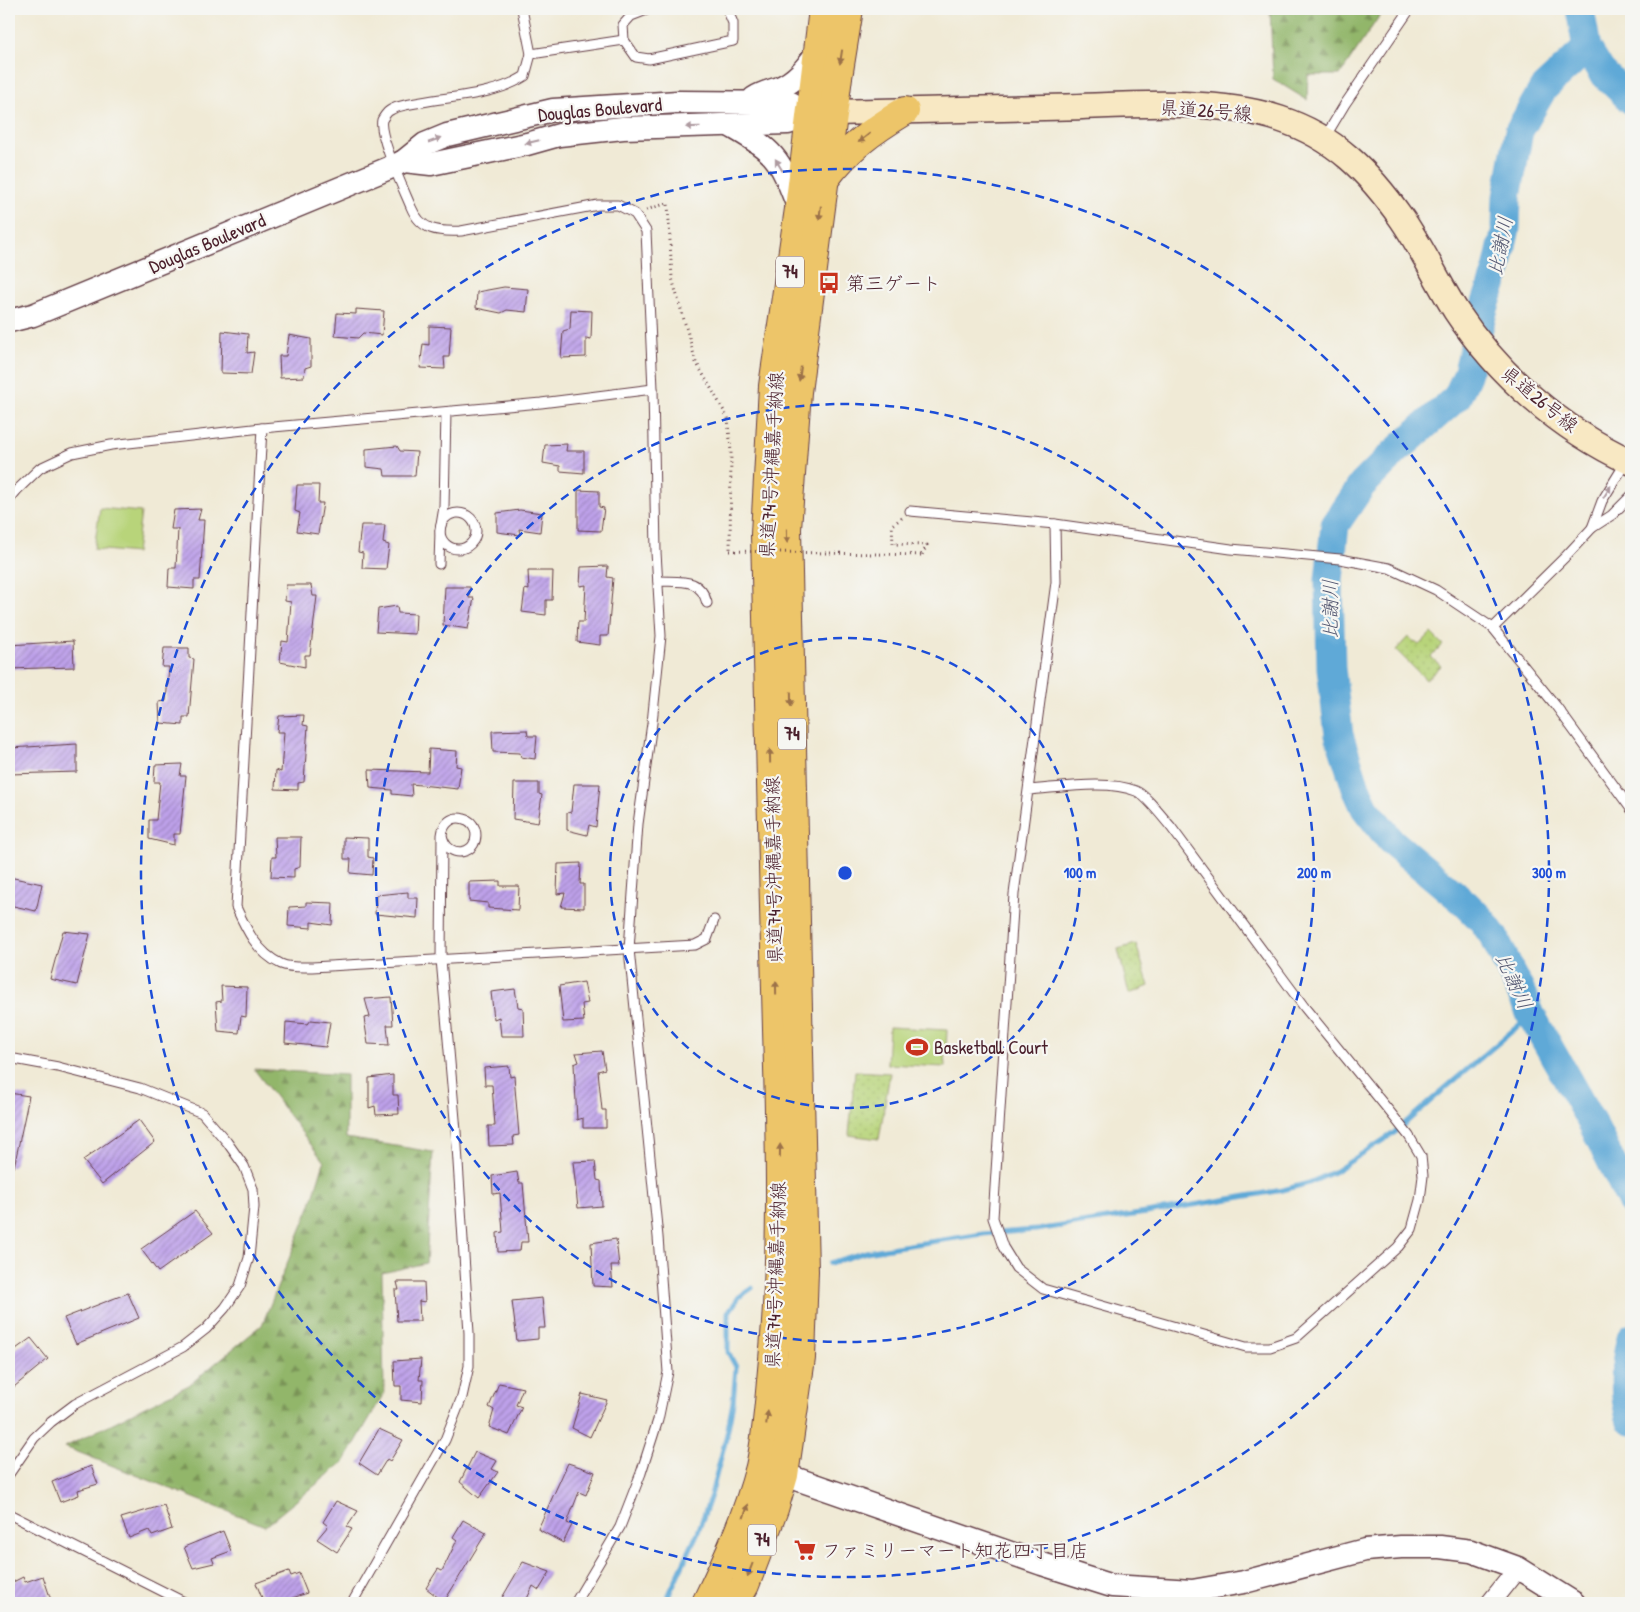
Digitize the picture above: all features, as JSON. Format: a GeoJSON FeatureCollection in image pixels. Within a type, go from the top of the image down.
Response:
{"type":"FeatureCollection","features":[{"type":"Feature","properties":{"kind":"main road","name":"県道74号沖縄嘉手納線"},"geometry":{"type":"LineString","coordinates":[[706,1603],[721,1573],[746,1513],[772,1470],[801,1358],[804,1271],[787,529],[797,392],[825,179],[822,113],[816,54],[823,9]]}},
{"type":"Feature","properties":{"kind":"main road","name":"74"},"geometry":{"type":"LineString","coordinates":[[822,113],[848,9]]}},
{"type":"Feature","properties":{"kind":"main road","name":"県道26号線"},"geometry":{"type":"LineString","coordinates":[[822,113],[1107,106],[1218,107],[1242,110],[1282,120],[1324,139],[1346,154],[1366,173],[1403,221],[1470,331],[1516,385],[1565,423],[1629,461]]}},
{"type":"Feature","properties":{"kind":"main road"},"geometry":{"type":"LineString","coordinates":[[825,179],[838,160],[854,146],[876,128],[904,111]]}},
{"type":"Feature","properties":{"kind":"main road","name":"県道74号沖縄嘉手納線"},"geometry":{"type":"LineString","coordinates":[[735,1603],[774,1508],[767,1422],[778,1298],[780,1128],[765,534],[773,386],[799,209],[822,113]]}},
{"type":"Feature","properties":{"kind":"street"},"geometry":{"type":"LineString","coordinates":[[746,103],[763,92],[779,88],[793,80],[806,69],[816,54]]}},
{"type":"Feature","properties":{"kind":"street","name":"Douglas Boulevard"},"geometry":{"type":"LineString","coordinates":[[9,321],[33,315],[399,163],[425,144],[447,135],[553,110],[678,102],[791,103],[822,113]]}},
{"type":"Feature","properties":{"kind":"street","name":"Douglas Boulevard"},"geometry":{"type":"LineString","coordinates":[[399,163],[432,164],[527,144],[559,135],[623,128],[788,123],[822,113]]}},
{"type":"Feature","properties":{"kind":"street"},"geometry":{"type":"LineString","coordinates":[[729,125],[760,145],[773,156],[785,176],[799,209]]}},
{"type":"Feature","properties":{"kind":"street"},"geometry":{"type":"LineString","coordinates":[[772,1470],[1042,1564],[1112,1586],[1192,1591],[1244,1582],[1365,1550],[1401,1547],[1440,1547],[1471,1551],[1518,1568],[1574,1603]]}},
{"type":"Feature","properties":{"kind":"street"},"geometry":{"type":"LineString","coordinates":[[1490,1603],[1518,1568]]}},
{"type":"Feature","properties":{"kind":"lane"},"geometry":{"type":"LineString","coordinates":[[522,9],[531,54],[525,76],[497,88],[406,105],[388,111],[382,119],[382,130],[399,163],[414,213],[426,227],[443,232],[461,231],[598,205],[618,205],[636,214],[646,231],[661,636],[638,824],[628,949],[658,1237],[668,1372],[655,1429],[641,1473],[620,1527],[575,1603]]}},
{"type":"Feature","properties":{"kind":"lane"},"geometry":{"type":"LineString","coordinates":[[649,9],[631,16],[623,25],[624,40],[636,57],[649,59],[733,41],[733,23],[727,9]]}},
{"type":"Feature","properties":{"kind":"lane"},"geometry":{"type":"LineString","coordinates":[[1324,139],[1345,104],[1410,9]]}},
{"type":"Feature","properties":{"kind":"lane"},"geometry":{"type":"LineString","coordinates":[[531,54],[624,40]]}},
{"type":"Feature","properties":{"kind":"lane"},"geometry":{"type":"LineString","coordinates":[[9,500],[16,490],[40,468],[72,453],[111,445],[262,428],[541,403],[653,388]]}},
{"type":"Feature","properties":{"kind":"lane"},"geometry":{"type":"LineString","coordinates":[[439,564],[440,530],[444,507],[446,412]]}},
{"type":"Feature","properties":{"kind":"lane"},"geometry":{"type":"LineString","coordinates":[[262,428],[236,907],[247,932],[265,953],[282,964],[296,967],[312,967],[695,945],[707,939],[714,920]]}},
{"type":"Feature","properties":{"kind":"lane"},"geometry":{"type":"LineString","coordinates":[[1592,528],[1602,501],[1629,461]]}},
{"type":"Feature","properties":{"kind":"lane"},"geometry":{"type":"LineString","coordinates":[[1493,628],[1592,528],[1612,515],[1631,496]]}},
{"type":"Feature","properties":{"kind":"lane"},"geometry":{"type":"LineString","coordinates":[[910,511],[1054,524],[1230,549],[1340,559],[1389,568],[1436,590],[1493,628],[1556,706],[1631,809]]}},
{"type":"Feature","properties":{"kind":"lane"},"geometry":{"type":"LineString","coordinates":[[456,513],[464,514],[472,519],[476,530],[472,542],[461,548],[451,547],[446,543],[440,530],[447,516],[456,513]]}},
{"type":"Feature","properties":{"kind":"lane"},"geometry":{"type":"LineString","coordinates":[[1028,790],[1102,784],[1137,791],[1171,827],[1305,1008],[1409,1136],[1421,1156],[1424,1176],[1412,1229],[1398,1247],[1296,1338],[1270,1347],[1246,1347],[1043,1289],[1016,1268],[1003,1247],[993,1218],[1014,894],[1028,790],[1056,582],[1054,524]]}},
{"type":"Feature","properties":{"kind":"lane"},"geometry":{"type":"LineString","coordinates":[[658,581],[684,582],[697,585],[704,593],[707,603]]}},
{"type":"Feature","properties":{"kind":"lane"},"geometry":{"type":"LineString","coordinates":[[352,1603],[445,1440],[462,1397],[469,1366],[469,1333],[456,1131],[441,959],[442,835]]}},
{"type":"Feature","properties":{"kind":"lane"},"geometry":{"type":"LineString","coordinates":[[9,1058],[58,1067],[140,1088],[202,1113],[227,1142],[244,1166],[252,1190],[254,1207],[249,1258],[240,1286],[225,1308],[206,1329],[184,1348],[75,1404],[34,1438],[9,1474]]}},
{"type":"Feature","properties":{"kind":"lane"},"geometry":{"type":"LineString","coordinates":[[9,1514],[186,1603]]}},
{"type":"Feature","properties":{"kind":"path"},"geometry":{"type":"LineString","coordinates":[[636,214],[668,203],[672,278],[696,362],[728,418],[731,452],[730,551],[922,555],[926,545],[893,544],[892,525],[910,511]]}},
{"type":"Feature","properties":{"kind":"green space"},"geometry":{"type":"Polygon","coordinates":[[[1270,9],[1384,9],[1340,75],[1308,75],[1307,100],[1273,79],[1270,9]]]}},
{"type":"Feature","properties":{"kind":"green space"},"geometry":{"type":"Polygon","coordinates":[[[100,508],[141,512],[136,553],[94,549],[100,508]]]}},
{"type":"Feature","properties":{"kind":"green space"},"geometry":{"type":"Polygon","coordinates":[[[1431,633],[1443,645],[1431,657],[1441,666],[1426,680],[1396,650],[1408,637],[1419,645],[1431,633]]]}},
{"type":"Feature","properties":{"kind":"green space"},"geometry":{"type":"Polygon","coordinates":[[[1136,944],[1149,986],[1129,994],[1118,949],[1136,944]]]}},
{"type":"Feature","properties":{"kind":"green space","name":"Basketball Court"},"geometry":{"type":"Polygon","coordinates":[[[889,1027],[947,1030],[945,1067],[887,1064],[889,1027]]]}},
{"type":"Feature","properties":{"kind":"green space"},"geometry":{"type":"Polygon","coordinates":[[[254,1069],[346,1075],[346,1138],[433,1152],[426,1263],[382,1273],[384,1393],[345,1461],[265,1526],[65,1447],[189,1385],[262,1325],[310,1207],[324,1162],[254,1069]]]}},
{"type":"Feature","properties":{"kind":"green space"},"geometry":{"type":"Polygon","coordinates":[[[855,1071],[890,1073],[879,1139],[849,1135],[855,1071]]]}},
{"type":"Feature","properties":{"kind":"building"},"geometry":{"type":"Polygon","coordinates":[[[504,287],[528,289],[526,312],[507,310],[501,313],[476,308],[477,292],[504,287]]]}},
{"type":"Feature","properties":{"kind":"building"},"geometry":{"type":"Polygon","coordinates":[[[356,309],[384,311],[382,335],[363,333],[358,338],[335,336],[337,313],[356,314],[356,309]]]}},
{"type":"Feature","properties":{"kind":"building"},"geometry":{"type":"Polygon","coordinates":[[[571,310],[592,311],[591,339],[586,338],[586,357],[561,358],[563,331],[570,329],[571,310]]]}},
{"type":"Feature","properties":{"kind":"building"},"geometry":{"type":"Polygon","coordinates":[[[429,326],[451,327],[449,357],[444,357],[445,369],[420,368],[423,344],[429,345],[429,326]]]}},
{"type":"Feature","properties":{"kind":"building"},"geometry":{"type":"Polygon","coordinates":[[[222,331],[248,334],[247,353],[254,352],[251,374],[221,373],[222,331]]]}},
{"type":"Feature","properties":{"kind":"building"},"geometry":{"type":"Polygon","coordinates":[[[289,335],[311,339],[311,366],[305,368],[304,377],[280,378],[279,356],[286,356],[289,335]]]}},
{"type":"Feature","properties":{"kind":"building"},"geometry":{"type":"Polygon","coordinates":[[[567,444],[566,451],[584,451],[584,473],[560,471],[560,466],[543,463],[545,445],[567,444]]]}},
{"type":"Feature","properties":{"kind":"building"},"geometry":{"type":"Polygon","coordinates":[[[397,446],[400,451],[417,452],[415,476],[385,476],[384,469],[366,467],[366,449],[397,446]]]}},
{"type":"Feature","properties":{"kind":"building"},"geometry":{"type":"Polygon","coordinates":[[[297,485],[319,485],[318,503],[323,503],[318,534],[297,531],[300,513],[295,511],[297,485]]]}},
{"type":"Feature","properties":{"kind":"building"},"geometry":{"type":"Polygon","coordinates":[[[578,490],[599,491],[599,507],[604,508],[601,531],[578,530],[578,490]]]}},
{"type":"Feature","properties":{"kind":"building"},"geometry":{"type":"Polygon","coordinates":[[[201,509],[198,520],[204,520],[200,580],[194,580],[194,589],[168,587],[169,568],[176,568],[178,529],[171,529],[174,510],[201,509]]]}},
{"type":"Feature","properties":{"kind":"building"},"geometry":{"type":"Polygon","coordinates":[[[520,510],[542,513],[540,532],[519,529],[520,535],[497,532],[497,513],[520,510]]]}},
{"type":"Feature","properties":{"kind":"building"},"geometry":{"type":"Polygon","coordinates":[[[361,525],[385,525],[383,543],[389,545],[386,569],[362,568],[363,553],[358,552],[361,525]]]}},
{"type":"Feature","properties":{"kind":"building"},"geometry":{"type":"Polygon","coordinates":[[[608,566],[607,577],[613,578],[608,636],[600,636],[600,645],[577,642],[578,622],[584,622],[586,585],[580,586],[581,567],[608,566]]]}},
{"type":"Feature","properties":{"kind":"building"},"geometry":{"type":"Polygon","coordinates":[[[528,571],[553,571],[552,600],[546,600],[546,615],[522,612],[525,589],[529,590],[528,571]]]}},
{"type":"Feature","properties":{"kind":"building"},"geometry":{"type":"Polygon","coordinates":[[[286,585],[311,585],[313,596],[317,596],[310,655],[305,655],[305,667],[280,662],[282,641],[288,642],[291,602],[285,601],[286,585]]]}},
{"type":"Feature","properties":{"kind":"building"},"geometry":{"type":"Polygon","coordinates":[[[445,587],[470,587],[469,598],[474,598],[468,629],[443,625],[445,587]]]}},
{"type":"Feature","properties":{"kind":"building"},"geometry":{"type":"Polygon","coordinates":[[[397,606],[398,613],[416,614],[415,634],[376,632],[378,609],[397,606]]]}},
{"type":"Feature","properties":{"kind":"building"},"geometry":{"type":"Polygon","coordinates":[[[73,641],[74,667],[9,669],[9,645],[73,641]]]}},
{"type":"Feature","properties":{"kind":"building"},"geometry":{"type":"Polygon","coordinates":[[[164,648],[189,648],[189,658],[194,659],[189,717],[183,717],[183,725],[160,723],[159,702],[166,701],[169,667],[162,667],[164,648]]]}},
{"type":"Feature","properties":{"kind":"building"},"geometry":{"type":"Polygon","coordinates":[[[304,715],[303,725],[308,726],[304,782],[298,783],[298,790],[275,789],[276,770],[281,772],[284,732],[277,732],[279,716],[304,715]]]}},
{"type":"Feature","properties":{"kind":"building"},"geometry":{"type":"Polygon","coordinates":[[[527,730],[528,736],[537,736],[535,759],[521,757],[520,753],[493,752],[492,731],[527,730]]]}},
{"type":"Feature","properties":{"kind":"building"},"geometry":{"type":"Polygon","coordinates":[[[77,744],[77,772],[9,774],[10,748],[77,744]]]}},
{"type":"Feature","properties":{"kind":"building"},"geometry":{"type":"Polygon","coordinates":[[[429,749],[457,751],[456,766],[461,767],[458,789],[411,784],[412,796],[392,794],[392,790],[370,788],[369,770],[428,772],[429,749]]]}},
{"type":"Feature","properties":{"kind":"building"},"geometry":{"type":"Polygon","coordinates":[[[182,764],[180,776],[186,776],[180,834],[174,834],[174,845],[149,839],[149,820],[156,820],[160,782],[154,782],[155,765],[182,764]]]}},
{"type":"Feature","properties":{"kind":"building"},"geometry":{"type":"Polygon","coordinates":[[[514,783],[539,783],[539,794],[542,795],[538,823],[513,819],[514,783]]]}},
{"type":"Feature","properties":{"kind":"building"},"geometry":{"type":"Polygon","coordinates":[[[574,784],[600,784],[596,827],[589,825],[587,835],[567,830],[567,813],[571,812],[574,784]]]}},
{"type":"Feature","properties":{"kind":"building"},"geometry":{"type":"Polygon","coordinates":[[[275,837],[301,837],[300,867],[294,869],[294,878],[271,877],[272,857],[276,857],[275,837]]]}},
{"type":"Feature","properties":{"kind":"building"},"geometry":{"type":"Polygon","coordinates":[[[344,837],[368,838],[368,857],[373,858],[372,875],[350,873],[351,859],[344,859],[344,837]]]}},
{"type":"Feature","properties":{"kind":"building"},"geometry":{"type":"Polygon","coordinates":[[[581,863],[580,884],[584,884],[584,908],[561,907],[565,893],[557,894],[558,864],[581,863]]]}},
{"type":"Feature","properties":{"kind":"building"},"geometry":{"type":"Polygon","coordinates":[[[9,877],[42,884],[36,911],[9,905],[9,877]]]}},
{"type":"Feature","properties":{"kind":"building"},"geometry":{"type":"Polygon","coordinates":[[[500,881],[500,886],[519,886],[518,910],[488,908],[488,903],[469,901],[469,882],[500,881]]]}},
{"type":"Feature","properties":{"kind":"building"},"geometry":{"type":"Polygon","coordinates":[[[408,892],[408,898],[418,898],[417,918],[375,914],[376,895],[408,892]]]}},
{"type":"Feature","properties":{"kind":"building"},"geometry":{"type":"Polygon","coordinates":[[[306,902],[333,903],[332,925],[311,922],[311,928],[288,926],[289,907],[306,906],[306,902]]]}},
{"type":"Feature","properties":{"kind":"building"},"geometry":{"type":"Polygon","coordinates":[[[63,931],[90,934],[77,985],[50,979],[63,931]]]}},
{"type":"Feature","properties":{"kind":"building"},"geometry":{"type":"Polygon","coordinates":[[[584,982],[588,1003],[582,1004],[584,1021],[563,1022],[559,986],[584,982]]]}},
{"type":"Feature","properties":{"kind":"building"},"geometry":{"type":"Polygon","coordinates":[[[221,986],[247,987],[246,1017],[241,1016],[239,1033],[218,1031],[216,1002],[222,1001],[221,986]]]}},
{"type":"Feature","properties":{"kind":"building"},"geometry":{"type":"Polygon","coordinates":[[[515,989],[518,1007],[523,1008],[524,1036],[501,1036],[499,1017],[494,1019],[491,992],[515,989]]]}},
{"type":"Feature","properties":{"kind":"building"},"geometry":{"type":"Polygon","coordinates":[[[391,997],[393,1025],[387,1025],[389,1045],[368,1044],[364,1018],[370,1017],[365,999],[391,997]]]}},
{"type":"Feature","properties":{"kind":"building"},"geometry":{"type":"Polygon","coordinates":[[[311,1020],[330,1022],[326,1047],[285,1043],[286,1022],[308,1024],[311,1020]]]}},
{"type":"Feature","properties":{"kind":"building"},"geometry":{"type":"Polygon","coordinates":[[[602,1051],[605,1069],[598,1071],[602,1110],[606,1110],[606,1128],[583,1128],[583,1118],[577,1120],[574,1064],[579,1062],[576,1053],[602,1051]]]}},
{"type":"Feature","properties":{"kind":"building"},"geometry":{"type":"Polygon","coordinates":[[[509,1066],[510,1077],[514,1076],[519,1135],[513,1136],[514,1145],[489,1146],[488,1126],[495,1126],[492,1085],[485,1085],[484,1068],[509,1066]]]}},
{"type":"Feature","properties":{"kind":"building"},"geometry":{"type":"Polygon","coordinates":[[[393,1075],[393,1095],[398,1095],[399,1114],[376,1115],[375,1106],[369,1108],[369,1078],[393,1075]]]}},
{"type":"Feature","properties":{"kind":"building"},"geometry":{"type":"Polygon","coordinates":[[[9,1093],[29,1096],[14,1167],[9,1167],[9,1093]]]}},
{"type":"Feature","properties":{"kind":"building"},"geometry":{"type":"Polygon","coordinates":[[[139,1120],[155,1142],[102,1184],[83,1160],[139,1120]]]}},
{"type":"Feature","properties":{"kind":"building"},"geometry":{"type":"Polygon","coordinates":[[[595,1161],[597,1180],[601,1181],[602,1206],[578,1208],[573,1162],[595,1161]]]}},
{"type":"Feature","properties":{"kind":"building"},"geometry":{"type":"Polygon","coordinates":[[[517,1172],[519,1183],[523,1183],[528,1242],[521,1242],[520,1251],[498,1252],[497,1233],[503,1232],[500,1193],[493,1194],[492,1176],[517,1172]]]}},
{"type":"Feature","properties":{"kind":"building"},"geometry":{"type":"Polygon","coordinates":[[[195,1211],[213,1233],[158,1272],[141,1249],[195,1211]]]}},
{"type":"Feature","properties":{"kind":"building"},"geometry":{"type":"Polygon","coordinates":[[[616,1239],[619,1266],[611,1266],[613,1287],[593,1286],[591,1243],[616,1239]]]}},
{"type":"Feature","properties":{"kind":"building"},"geometry":{"type":"Polygon","coordinates":[[[397,1282],[424,1282],[425,1302],[419,1301],[420,1321],[397,1321],[395,1290],[399,1290],[397,1282]]]}},
{"type":"Feature","properties":{"kind":"building"},"geometry":{"type":"Polygon","coordinates":[[[128,1293],[139,1318],[76,1344],[64,1318],[128,1293]]]}},
{"type":"Feature","properties":{"kind":"building"},"geometry":{"type":"Polygon","coordinates":[[[542,1298],[545,1328],[538,1328],[538,1339],[517,1341],[512,1301],[542,1298]]]}},
{"type":"Feature","properties":{"kind":"building"},"geometry":{"type":"Polygon","coordinates":[[[31,1338],[48,1359],[9,1391],[9,1354],[31,1338]]]}},
{"type":"Feature","properties":{"kind":"building"},"geometry":{"type":"Polygon","coordinates":[[[421,1359],[419,1380],[423,1380],[422,1402],[401,1400],[401,1386],[395,1386],[394,1361],[421,1359]]]}},
{"type":"Feature","properties":{"kind":"building"},"geometry":{"type":"Polygon","coordinates":[[[499,1383],[523,1388],[516,1405],[522,1407],[509,1435],[489,1427],[494,1410],[489,1407],[499,1383]]]}},
{"type":"Feature","properties":{"kind":"building"},"geometry":{"type":"Polygon","coordinates":[[[582,1394],[607,1400],[590,1437],[572,1428],[582,1394]]]}},
{"type":"Feature","properties":{"kind":"building"},"geometry":{"type":"Polygon","coordinates":[[[379,1429],[403,1440],[390,1461],[387,1459],[377,1475],[359,1463],[379,1429]]]}},
{"type":"Feature","properties":{"kind":"building"},"geometry":{"type":"Polygon","coordinates":[[[475,1452],[497,1461],[492,1469],[498,1472],[479,1498],[460,1482],[475,1452]]]}},
{"type":"Feature","properties":{"kind":"building"},"geometry":{"type":"Polygon","coordinates":[[[568,1463],[595,1472],[586,1495],[579,1492],[567,1523],[572,1525],[563,1543],[538,1529],[568,1463]]]}},
{"type":"Feature","properties":{"kind":"building"},"geometry":{"type":"Polygon","coordinates":[[[91,1466],[98,1484],[78,1490],[79,1495],[60,1502],[52,1482],[91,1466]]]}},
{"type":"Feature","properties":{"kind":"building"},"geometry":{"type":"Polygon","coordinates":[[[336,1501],[358,1511],[347,1527],[352,1529],[337,1552],[317,1539],[328,1526],[323,1522],[336,1501]]]}},
{"type":"Feature","properties":{"kind":"building"},"geometry":{"type":"Polygon","coordinates":[[[164,1505],[172,1529],[152,1536],[149,1530],[129,1538],[121,1518],[164,1505]]]}},
{"type":"Feature","properties":{"kind":"building"},"geometry":{"type":"Polygon","coordinates":[[[463,1520],[486,1533],[444,1602],[426,1588],[438,1569],[442,1571],[457,1540],[453,1537],[463,1520]]]}},
{"type":"Feature","properties":{"kind":"building"},"geometry":{"type":"Polygon","coordinates":[[[223,1531],[231,1551],[212,1558],[214,1563],[193,1568],[184,1547],[223,1531]]]}},
{"type":"Feature","properties":{"kind":"building"},"geometry":{"type":"Polygon","coordinates":[[[523,1562],[550,1572],[539,1590],[533,1586],[525,1603],[499,1603],[523,1562]]]}},
{"type":"Feature","properties":{"kind":"building"},"geometry":{"type":"Polygon","coordinates":[[[289,1571],[291,1576],[299,1573],[307,1593],[278,1603],[264,1603],[256,1583],[289,1571]]]}},
{"type":"Feature","properties":{"kind":"building"},"geometry":{"type":"Polygon","coordinates":[[[43,1576],[52,1603],[9,1603],[9,1584],[23,1577],[25,1582],[43,1576]]]}},
{"type":"Feature","properties":{"kind":"waterway"},"geometry":{"type":"LineString","coordinates":[[1580,9],[1587,48],[1601,71],[1631,100]]}},
{"type":"Feature","properties":{"kind":"waterway","name":"比謝川"},"geometry":{"type":"LineString","coordinates":[[1587,48],[1543,89],[1519,131],[1507,197],[1506,228],[1497,270],[1483,312],[1467,375],[1457,397],[1395,452],[1362,485],[1335,525],[1329,580],[1331,668],[1339,735],[1356,788],[1365,808],[1391,841],[1465,903],[1482,920],[1494,937],[1531,1015],[1593,1125],[1631,1201]]}},
{"type":"Feature","properties":{"kind":"waterway"},"geometry":{"type":"LineString","coordinates":[[830,1263],[866,1252],[983,1234],[1036,1230],[1146,1213],[1283,1190],[1309,1183],[1334,1172],[1394,1133],[1531,1015]]}},
{"type":"Feature","properties":{"kind":"waterway"},"geometry":{"type":"LineString","coordinates":[[665,1603],[698,1532],[711,1495],[727,1434],[733,1402],[736,1367],[728,1352],[728,1313],[739,1297],[752,1288]]}},
{"type":"Feature","properties":{"kind":"waterway","name":"比謝川"},"geometry":{"type":"LineString","coordinates":[[1631,1338],[1625,1380],[1628,1411],[1631,1421]]}},
{"type":"Feature","properties":{"kind":"place","name":"第三ゲート"},"geometry":{"type":"Point","coordinates":[829,283]}},
{"type":"Feature","properties":{"kind":"place","name":"Basketball Court"},"geometry":{"type":"Point","coordinates":[917,1047]}},
{"type":"Feature","properties":{"kind":"place","name":"ファミリーマート知花四丁目店"},"geometry":{"type":"Point","coordinates":[805,1550]}}]}
